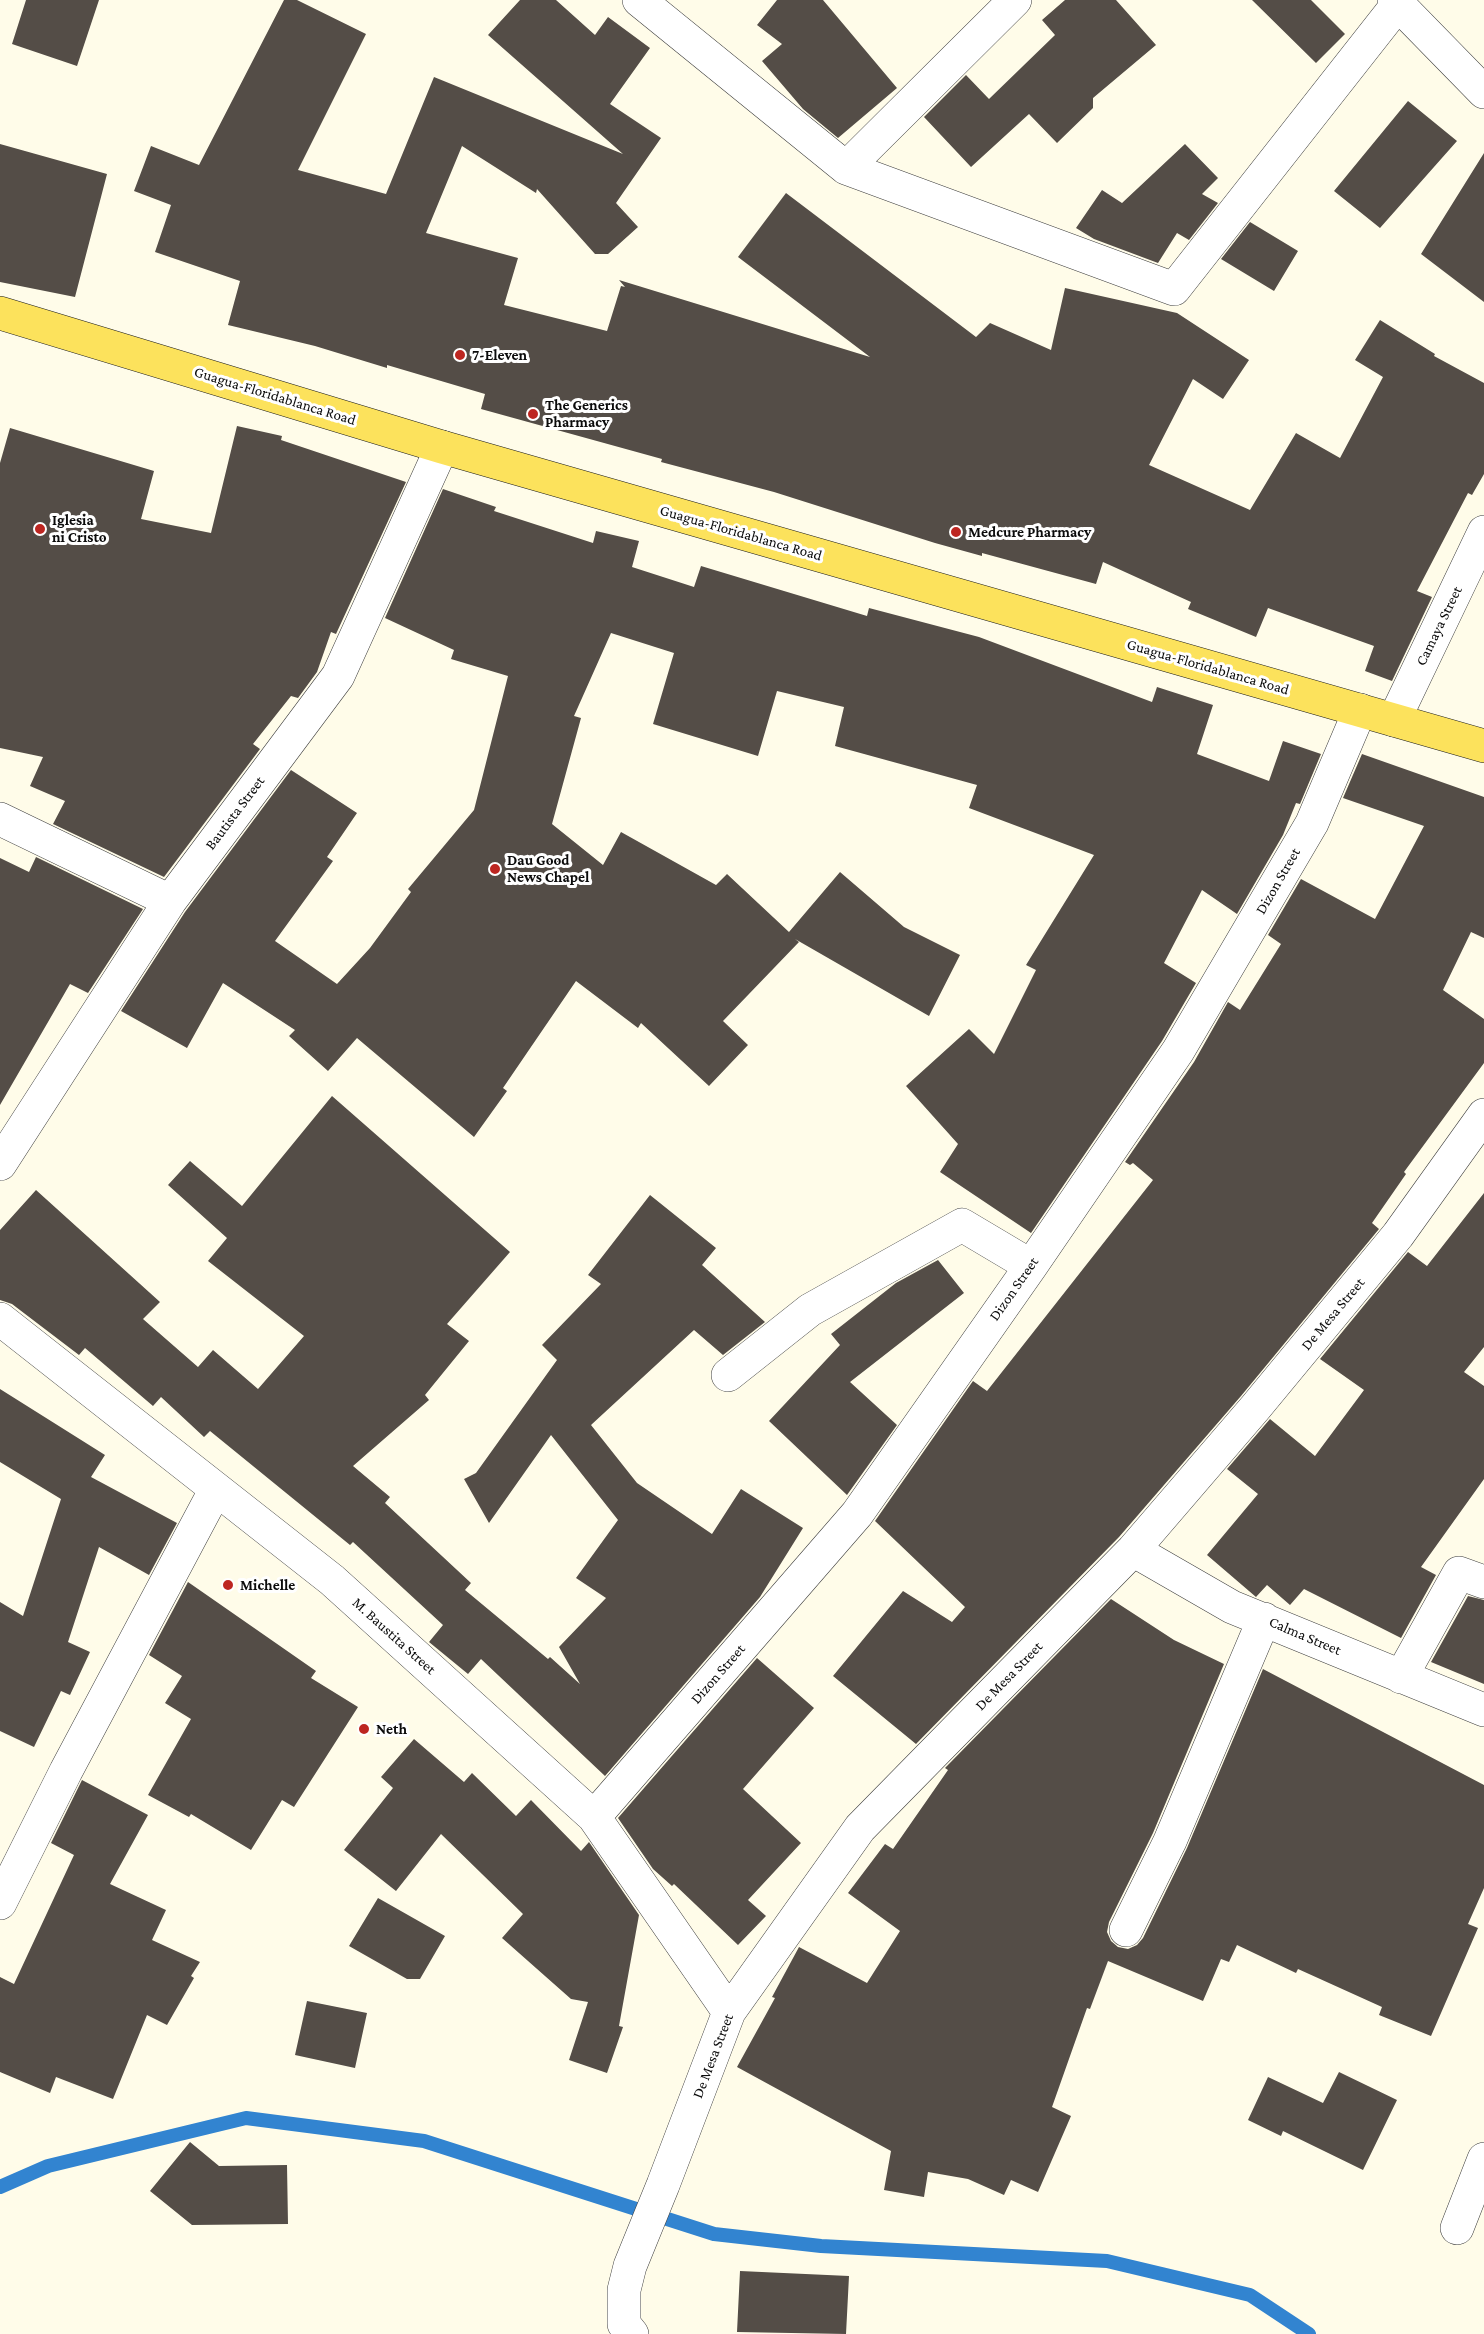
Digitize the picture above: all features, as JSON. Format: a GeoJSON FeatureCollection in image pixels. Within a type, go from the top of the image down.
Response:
{"type":"FeatureCollection","features":[{"type":"Feature","properties":{"kind":"main road","name":"Guagua-Floridablanca Road"},"geometry":{"type":"LineString","coordinates":[[0,313],[442,447],[1484,746]]}},
{"type":"Feature","properties":{"kind":"street"},"geometry":{"type":"LineString","coordinates":[[639,0],[846,168],[1174,289],[1396,2],[1484,92]]}},
{"type":"Feature","properties":{"kind":"street"},"geometry":{"type":"LineString","coordinates":[[846,168],[1015,0]]}},
{"type":"Feature","properties":{"kind":"street","name":"Bautista Street"},"geometry":{"type":"LineString","coordinates":[[0,1164],[170,901],[338,676],[442,447]]}},
{"type":"Feature","properties":{"kind":"street","name":"Camaya Street"},"geometry":{"type":"LineString","coordinates":[[1394,720],[1484,532]]}},
{"type":"Feature","properties":{"kind":"street","name":"Dizon Street"},"geometry":{"type":"LineString","coordinates":[[594,1818],[857,1514],[1031,1266],[1178,1051],[1312,823],[1360,710]]}},
{"type":"Feature","properties":{"kind":"street"},"geometry":{"type":"LineString","coordinates":[[0,819],[170,901]]}},
{"type":"Feature","properties":{"kind":"street","name":"De Mesa Street"},"geometry":{"type":"LineString","coordinates":[[632,2334],[624,2324],[624,2290],[639,2241],[663,2185],[729,2012],[860,1828],[1133,1550],[1255,1408],[1398,1235],[1484,1115]]}},
{"type":"Feature","properties":{"kind":"street"},"geometry":{"type":"LineString","coordinates":[[728,1375],[810,1310],[962,1224],[1031,1266]]}},
{"type":"Feature","properties":{"kind":"street","name":"M. Baustita Street"},"geometry":{"type":"LineString","coordinates":[[0,1318],[332,1580],[594,1818],[729,2012]]}},
{"type":"Feature","properties":{"kind":"street"},"geometry":{"type":"LineString","coordinates":[[0,1903],[66,1771],[216,1489]]}},
{"type":"Feature","properties":{"kind":"street","name":"Calma Street"},"geometry":{"type":"LineString","coordinates":[[1133,1550],[1232,1607],[1484,1710]]}},
{"type":"Feature","properties":{"kind":"street"},"geometry":{"type":"LineString","coordinates":[[1401,1677],[1459,1573],[1484,1582]]}},
{"type":"Feature","properties":{"kind":"street"},"geometry":{"type":"LineString","coordinates":[[1126,1930],[1170,1841],[1264,1619]]}},
{"type":"Feature","properties":{"kind":"street"},"geometry":{"type":"LineString","coordinates":[[1457,2228],[1484,2159]]}},
{"type":"Feature","properties":{"kind":"building"},"geometry":{"type":"Polygon","coordinates":[[[26,0],[99,0],[77,66],[12,44],[26,0]]]}},
{"type":"Feature","properties":{"kind":"building"},"geometry":{"type":"Polygon","coordinates":[[[284,0],[297,0],[366,34],[298,170],[386,194],[434,77],[623,154],[488,35],[520,0],[556,0],[595,35],[608,17],[650,48],[610,104],[661,138],[616,203],[638,227],[608,254],[595,254],[537,189],[536,193],[462,146],[426,233],[518,258],[504,305],[607,331],[621,286],[625,287],[619,280],[870,357],[738,257],[786,193],[976,337],[990,323],[1051,350],[1065,288],[1177,313],[1249,360],[1223,399],[1193,379],[1149,465],[1250,510],[1296,433],[1340,458],[1383,377],[1355,360],[1380,320],[1435,354],[1434,356],[1484,383],[1484,474],[1472,495],[1468,493],[1417,591],[1432,597],[1392,681],[1365,671],[1374,646],[1268,608],[1256,637],[1188,609],[1191,602],[1103,562],[1096,584],[982,553],[982,556],[774,492],[661,462],[662,459],[481,409],[485,394],[387,365],[387,368],[315,346],[228,325],[240,281],[155,252],[171,205],[134,191],[151,146],[199,165],[284,0]]]}},
{"type":"Feature","properties":{"kind":"building"},"geometry":{"type":"Polygon","coordinates":[[[777,0],[823,0],[897,88],[838,138],[803,109],[762,61],[782,44],[757,25],[777,0]]]}},
{"type":"Feature","properties":{"kind":"building"},"geometry":{"type":"Polygon","coordinates":[[[1065,0],[1116,0],[1156,45],[1093,98],[1093,108],[1057,143],[1029,114],[971,167],[924,117],[966,75],[989,99],[1055,35],[1042,20],[1065,0]]]}},
{"type":"Feature","properties":{"kind":"building"},"geometry":{"type":"Polygon","coordinates":[[[1252,0],[1311,0],[1345,34],[1316,63],[1252,0]]]}},
{"type":"Feature","properties":{"kind":"building"},"geometry":{"type":"Polygon","coordinates":[[[1408,101],[1457,141],[1380,228],[1334,191],[1408,101]]]}},
{"type":"Feature","properties":{"kind":"building"},"geometry":{"type":"Polygon","coordinates":[[[0,144],[107,174],[75,297],[0,282],[0,144]]]}},
{"type":"Feature","properties":{"kind":"building"},"geometry":{"type":"Polygon","coordinates":[[[1185,144],[1218,178],[1202,194],[1218,203],[1189,240],[1177,233],[1158,263],[1094,239],[1076,228],[1102,190],[1122,203],[1185,144]]]}},
{"type":"Feature","properties":{"kind":"building"},"geometry":{"type":"Polygon","coordinates":[[[1484,153],[1484,302],[1421,254],[1484,153]]]}},
{"type":"Feature","properties":{"kind":"building"},"geometry":{"type":"Polygon","coordinates":[[[1250,222],[1298,251],[1274,291],[1221,259],[1250,222]]]}},
{"type":"Feature","properties":{"kind":"building"},"geometry":{"type":"Polygon","coordinates":[[[237,426],[282,436],[281,440],[406,482],[336,634],[331,632],[317,672],[298,698],[291,696],[253,744],[260,749],[164,877],[53,824],[65,801],[30,786],[43,757],[0,748],[0,463],[10,428],[154,471],[141,519],[211,533],[237,426]]]}},
{"type":"Feature","properties":{"kind":"building"},"geometry":{"type":"Polygon","coordinates":[[[443,489],[496,507],[494,511],[593,543],[596,531],[639,541],[632,567],[694,587],[701,566],[867,616],[869,608],[979,637],[1152,702],[1157,687],[1213,705],[1197,754],[1269,781],[1283,741],[1321,754],[1300,804],[1296,803],[1283,835],[1237,914],[1202,890],[1164,963],[1196,983],[1162,1041],[1031,1233],[940,1172],[958,1144],[906,1086],[969,1029],[994,1054],[1036,970],[1026,965],[1094,855],[969,808],[977,785],[835,746],[844,707],[777,691],[758,756],[653,724],[674,653],[611,633],[574,716],[581,718],[552,824],[603,865],[621,832],[716,885],[727,874],[789,932],[840,872],[904,927],[960,955],[929,1016],[795,939],[799,942],[723,1021],[748,1045],[709,1086],[641,1023],[638,1028],[576,981],[503,1088],[507,1091],[474,1137],[357,1038],[328,1071],[289,1036],[295,1030],[223,983],[187,1048],[121,1011],[185,912],[291,770],[357,813],[327,857],[333,861],[275,941],[337,984],[370,948],[411,892],[408,889],[474,810],[508,676],[451,659],[454,650],[385,618],[443,489]]]}},
{"type":"Feature","properties":{"kind":"building"},"geometry":{"type":"Polygon","coordinates":[[[1362,754],[1484,797],[1484,938],[1471,932],[1443,990],[1484,1019],[1484,1063],[1404,1172],[1406,1174],[1372,1223],[1379,1229],[1241,1396],[1119,1537],[916,1744],[833,1676],[903,1591],[952,1622],[965,1607],[875,1521],[973,1381],[987,1391],[1153,1180],[1133,1163],[1130,1165],[1125,1162],[1194,1062],[1228,1002],[1240,1010],[1281,944],[1268,935],[1301,879],[1375,919],[1424,826],[1343,798],[1362,754]]]}},
{"type":"Feature","properties":{"kind":"building"},"geometry":{"type":"Polygon","coordinates":[[[36,857],[143,909],[88,993],[70,984],[0,1105],[0,858],[29,872],[36,857]]]}},
{"type":"Feature","properties":{"kind":"building"},"geometry":{"type":"Polygon","coordinates":[[[332,1096],[510,1252],[447,1324],[469,1341],[425,1395],[429,1400],[353,1466],[390,1497],[385,1503],[471,1583],[465,1590],[548,1659],[550,1657],[580,1684],[559,1647],[606,1598],[576,1578],[618,1520],[551,1435],[489,1523],[464,1479],[476,1473],[557,1360],[542,1345],[601,1284],[588,1275],[650,1195],[716,1248],[702,1265],[765,1322],[723,1355],[694,1330],[591,1425],[637,1483],[712,1534],[741,1489],[803,1528],[760,1597],[605,1776],[481,1659],[468,1674],[429,1642],[443,1625],[353,1542],[350,1545],[210,1431],[204,1437],[161,1397],[153,1406],[85,1348],[79,1355],[12,1304],[0,1300],[0,1230],[36,1190],[160,1302],[143,1319],[198,1367],[213,1350],[258,1389],[304,1336],[208,1261],[227,1238],[168,1185],[190,1161],[242,1206],[332,1096]]]}},
{"type":"Feature","properties":{"kind":"building"},"geometry":{"type":"Polygon","coordinates":[[[1484,1193],[1484,1347],[1464,1372],[1484,1386],[1484,1479],[1421,1567],[1436,1575],[1401,1638],[1304,1589],[1290,1605],[1267,1585],[1256,1597],[1207,1555],[1258,1494],[1227,1469],[1270,1419],[1315,1456],[1364,1390],[1320,1359],[1408,1252],[1427,1266],[1484,1193]]]}},
{"type":"Feature","properties":{"kind":"building"},"geometry":{"type":"Polygon","coordinates":[[[938,1260],[964,1293],[850,1382],[897,1425],[847,1495],[769,1421],[840,1345],[831,1334],[896,1283],[938,1260]]]}},
{"type":"Feature","properties":{"kind":"building"},"geometry":{"type":"Polygon","coordinates":[[[0,1389],[105,1455],[91,1477],[177,1523],[149,1575],[99,1547],[68,1642],[90,1652],[70,1695],[61,1691],[34,1747],[0,1731],[0,1602],[23,1616],[61,1499],[0,1462],[0,1389]]]}},
{"type":"Feature","properties":{"kind":"building"},"geometry":{"type":"Polygon","coordinates":[[[188,1582],[316,1671],[311,1678],[358,1707],[294,1807],[282,1800],[251,1850],[191,1814],[189,1817],[148,1795],[191,1719],[165,1703],[182,1676],[149,1655],[188,1582]]]}},
{"type":"Feature","properties":{"kind":"building"},"geometry":{"type":"Polygon","coordinates":[[[1468,1596],[1484,1600],[1484,1684],[1431,1662],[1468,1596]]]}},
{"type":"Feature","properties":{"kind":"building"},"geometry":{"type":"Polygon","coordinates":[[[1111,1599],[1174,1640],[1224,1664],[1153,1833],[1109,1922],[1107,1932],[1111,1941],[1118,1947],[1128,1949],[1137,1945],[1143,1938],[1187,1848],[1263,1669],[1484,1785],[1484,1888],[1468,1924],[1478,1928],[1431,2036],[1379,2015],[1382,2007],[1298,1969],[1296,1973],[1237,1945],[1229,1962],[1221,1959],[1203,2001],[1108,1961],[1090,2009],[1087,2008],[1052,2107],[1071,2116],[1038,2192],[1011,2180],[1004,2195],[968,2179],[928,2172],[924,2197],[884,2190],[891,2151],[737,2067],[775,1998],[772,1997],[799,1947],[867,1983],[900,1931],[848,1893],[885,1844],[893,1849],[948,1770],[945,1768],[1111,1599]]]}},
{"type":"Feature","properties":{"kind":"building"},"geometry":{"type":"Polygon","coordinates":[[[757,1658],[814,1708],[743,1789],[801,1843],[748,1900],[766,1916],[738,1945],[674,1884],[672,1886],[653,1869],[618,1818],[757,1658]]]}},
{"type":"Feature","properties":{"kind":"building"},"geometry":{"type":"Polygon","coordinates":[[[414,1739],[464,1782],[472,1773],[516,1816],[531,1800],[581,1851],[589,1842],[639,1915],[619,2026],[623,2027],[607,2073],[569,2060],[588,2002],[571,1999],[502,1938],[523,1914],[441,1834],[396,1891],[344,1850],[393,1788],[381,1777],[414,1739]]]}},
{"type":"Feature","properties":{"kind":"building"},"geometry":{"type":"Polygon","coordinates":[[[82,1780],[148,1815],[110,1884],[166,1910],[152,1940],[200,1962],[191,1976],[194,1978],[167,2025],[147,2015],[113,2099],[56,2077],[50,2093],[0,2072],[0,1977],[14,1984],[74,1855],[51,1843],[82,1780]]]}},
{"type":"Feature","properties":{"kind":"building"},"geometry":{"type":"Polygon","coordinates":[[[378,1898],[445,1936],[420,1979],[407,1979],[349,1946],[378,1898]]]}},
{"type":"Feature","properties":{"kind":"building"},"geometry":{"type":"Polygon","coordinates":[[[307,2001],[367,2013],[355,2068],[295,2055],[307,2001]]]}},
{"type":"Feature","properties":{"kind":"building"},"geometry":{"type":"Polygon","coordinates":[[[1339,2072],[1397,2100],[1363,2170],[1283,2131],[1281,2136],[1248,2120],[1268,2077],[1323,2103],[1339,2072]]]}},
{"type":"Feature","properties":{"kind":"building"},"geometry":{"type":"Polygon","coordinates":[[[190,2142],[219,2166],[287,2165],[288,2224],[192,2225],[150,2191],[190,2142]]]}},
{"type":"Feature","properties":{"kind":"building"},"geometry":{"type":"Polygon","coordinates":[[[740,2271],[849,2276],[846,2334],[737,2332],[740,2271]]]}},
{"type":"Feature","properties":{"kind":"waterway"},"geometry":{"type":"LineString","coordinates":[[0,2187],[48,2166],[246,2118],[424,2141],[714,2234],[821,2246],[1107,2261],[1250,2295],[1309,2334]]}},
{"type":"Feature","properties":{"kind":"place","name":"7-Eleven"},"geometry":{"type":"Point","coordinates":[460,355]}},
{"type":"Feature","properties":{"kind":"place","name":"The Generics Pharmacy"},"geometry":{"type":"Point","coordinates":[533,414]}},
{"type":"Feature","properties":{"kind":"place","name":"Iglesia ni Cristo"},"geometry":{"type":"Point","coordinates":[40,529]}},
{"type":"Feature","properties":{"kind":"place","name":"Medcure Pharmacy"},"geometry":{"type":"Point","coordinates":[956,532]}},
{"type":"Feature","properties":{"kind":"place","name":"Dau Good News Chapel"},"geometry":{"type":"Point","coordinates":[495,869]}},
{"type":"Feature","properties":{"kind":"place","name":"Michelle"},"geometry":{"type":"Point","coordinates":[228,1585]}},
{"type":"Feature","properties":{"kind":"place","name":"Neth"},"geometry":{"type":"Point","coordinates":[364,1729]}}]}
